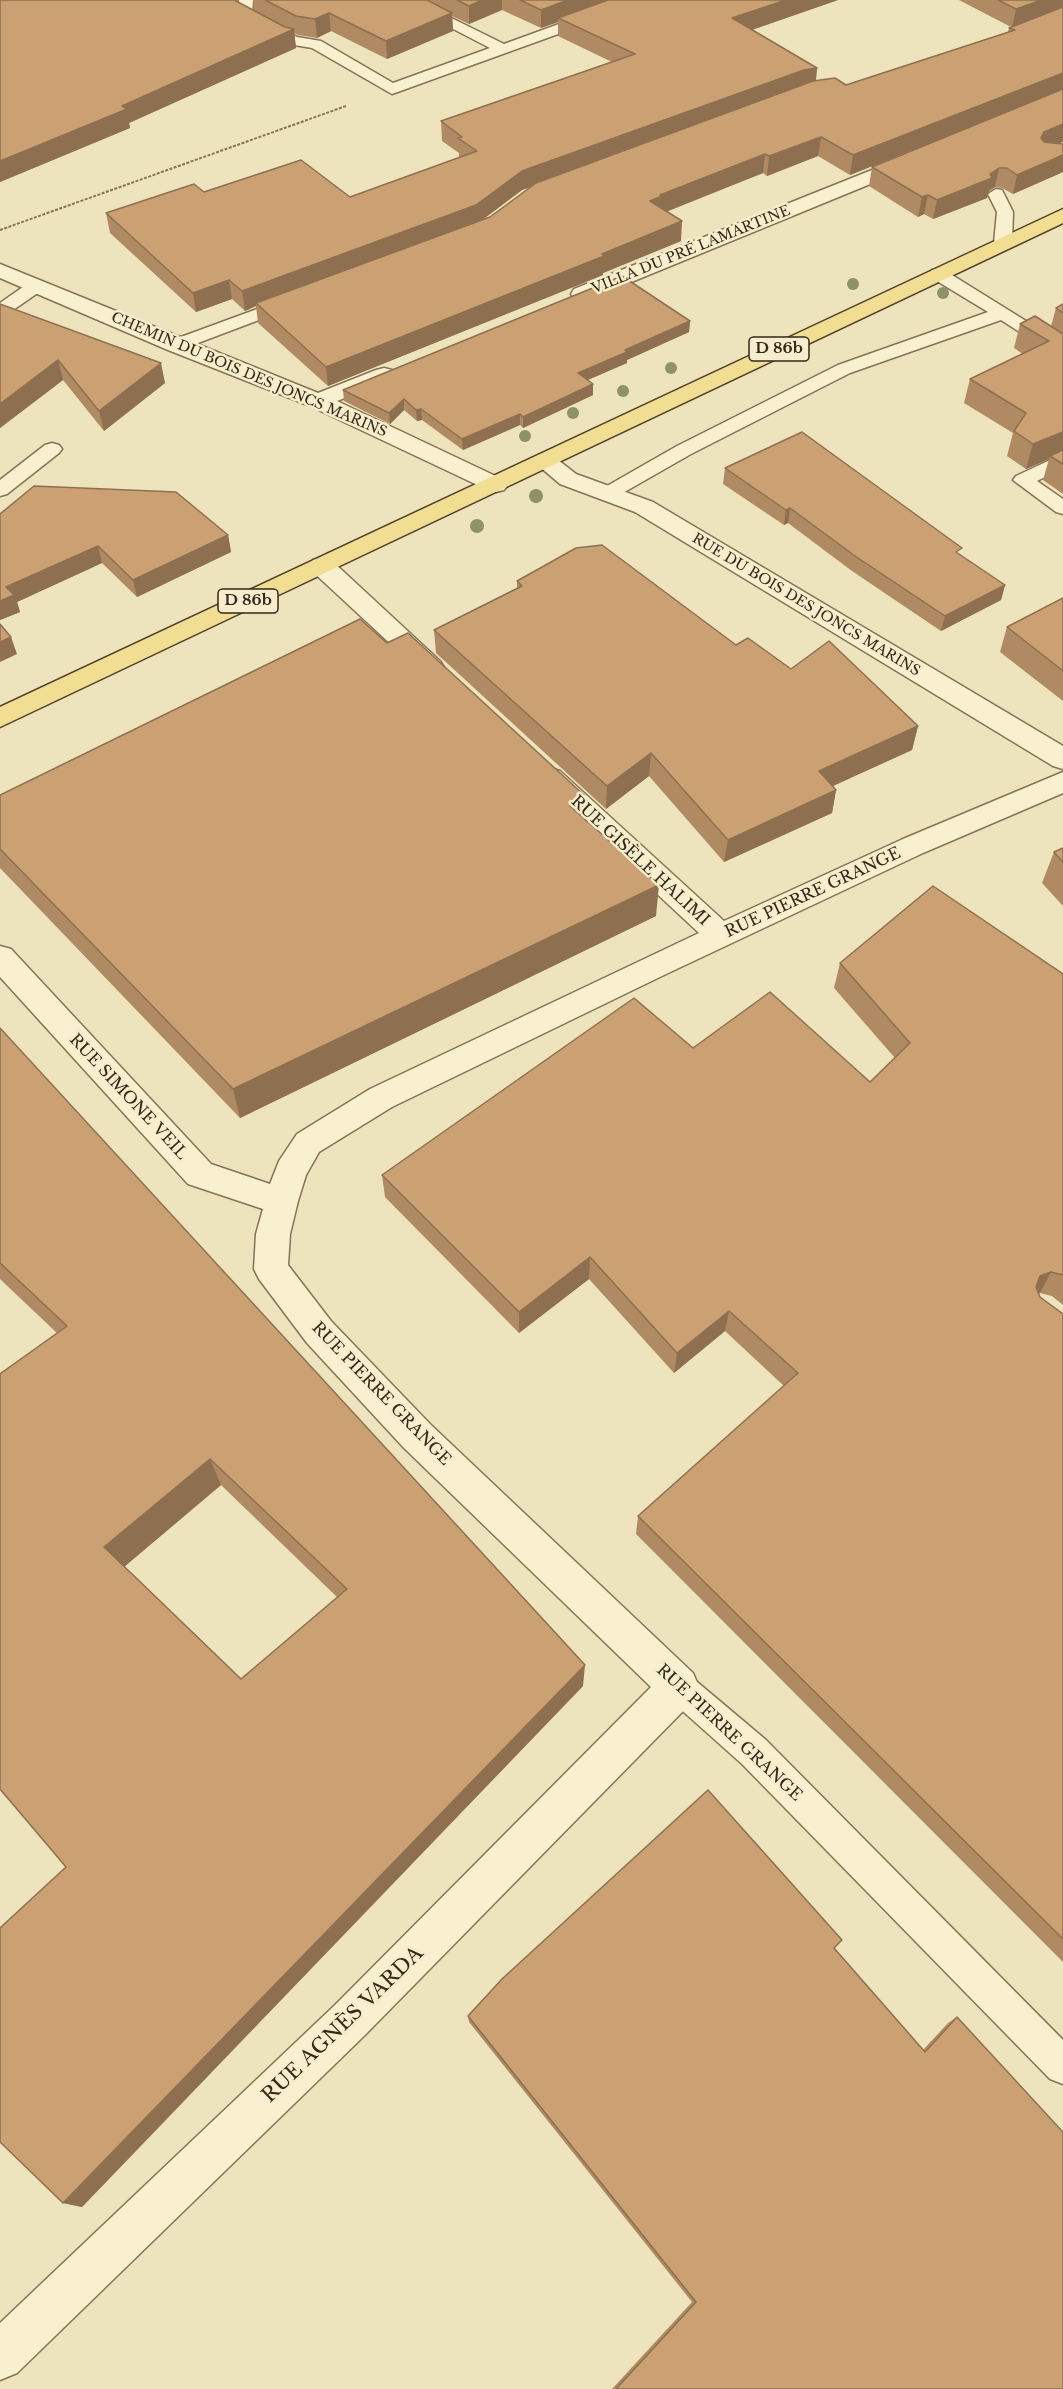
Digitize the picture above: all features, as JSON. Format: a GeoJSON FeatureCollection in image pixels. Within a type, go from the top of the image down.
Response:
{"type":"FeatureCollection","features":[{"type":"Feature","properties":{"kind":"main road","name":"D 86b"},"geometry":{"type":"LineString","coordinates":[[0,718],[1063,215]]}},
{"type":"Feature","properties":{"kind":"street","name":"VILLA DU PRÉ LAMARTINE"},"geometry":{"type":"LineString","coordinates":[[558,304],[930,152]]}},
{"type":"Feature","properties":{"kind":"street","name":"CHEMIN DU BOIS DES JONCS MARINS"},"geometry":{"type":"LineString","coordinates":[[0,270],[176,345],[318,401],[496,485]]}},
{"type":"Feature","properties":{"kind":"street"},"geometry":{"type":"LineString","coordinates":[[318,401],[405,366]]}},
{"type":"Feature","properties":{"kind":"street","name":"RUE DU BOIS DES JONCS MARINS"},"geometry":{"type":"LineString","coordinates":[[545,461],[568,479],[644,507],[1063,759]]}},
{"type":"Feature","properties":{"kind":"street"},"geometry":{"type":"LineString","coordinates":[[322,566],[448,684]]}},
{"type":"Feature","properties":{"kind":"street","name":"RUE GISÈLE HALIMI"},"geometry":{"type":"LineString","coordinates":[[528,757],[721,936]]}},
{"type":"Feature","properties":{"kind":"street","name":"RUE PIERRE GRANGE"},"geometry":{"type":"LineString","coordinates":[[679,1687],[417,1436],[319,1332],[271,1269],[273,1234],[291,1171],[308,1143],[381,1098],[913,846],[1063,782]]}},
{"type":"Feature","properties":{"kind":"street","name":"RUE SIMONE VEIL"},"geometry":{"type":"LineString","coordinates":[[0,957],[200,1174],[281,1201]]}},
{"type":"Feature","properties":{"kind":"street","name":"RUE AGNÈS VARDA"},"geometry":{"type":"LineString","coordinates":[[0,2356],[350,2020],[679,1687]]}},
{"type":"Feature","properties":{"kind":"lane"},"geometry":{"type":"LineString","coordinates":[[246,0],[244,15],[293,41],[315,44],[392,89],[639,0]]}},
{"type":"Feature","properties":{"kind":"lane"},"geometry":{"type":"LineString","coordinates":[[406,0],[503,49]]}},
{"type":"Feature","properties":{"kind":"lane"},"geometry":{"type":"LineString","coordinates":[[996,194],[1005,212],[1004,243]]}},
{"type":"Feature","properties":{"kind":"lane"},"geometry":{"type":"LineString","coordinates":[[938,274],[1063,352]]}},
{"type":"Feature","properties":{"kind":"lane"},"geometry":{"type":"LineString","coordinates":[[0,311],[36,285]]}},
{"type":"Feature","properties":{"kind":"lane"},"geometry":{"type":"LineString","coordinates":[[176,345],[304,297]]}},
{"type":"Feature","properties":{"kind":"lane"},"geometry":{"type":"LineString","coordinates":[[607,494],[684,450],[844,369],[1002,313]]}},
{"type":"Feature","properties":{"kind":"lane"},"geometry":{"type":"LineString","coordinates":[[1032,331],[1053,321]]}},
{"type":"Feature","properties":{"kind":"lane"},"geometry":{"type":"LineString","coordinates":[[0,490],[52,449]]}},
{"type":"Feature","properties":{"kind":"lane"},"geometry":{"type":"LineString","coordinates":[[1063,460],[1023,480],[1063,508]]}},
{"type":"Feature","properties":{"kind":"lane","name":"RUE PIERRE GRANGE"},"geometry":{"type":"LineString","coordinates":[[679,1687],[754,1752],[1063,2066]]}},
{"type":"Feature","properties":{"kind":"path"},"geometry":{"type":"LineString","coordinates":[[0,230],[392,89]]}},
{"type":"Feature","properties":{"kind":"building"},"geometry":{"type":"Polygon","coordinates":[[[0,0],[235,0],[285,27],[294,29],[122,106],[127,109],[0,161],[0,0]]]}},
{"type":"Feature","properties":{"kind":"building"},"geometry":{"type":"Polygon","coordinates":[[[265,0],[427,0],[452,13],[386,41],[329,13],[315,19],[296,16],[265,0]]]}},
{"type":"Feature","properties":{"kind":"building"},"geometry":{"type":"Polygon","coordinates":[[[457,0],[482,0],[469,6],[457,0]]]}},
{"type":"Feature","properties":{"kind":"building"},"geometry":{"type":"Polygon","coordinates":[[[520,0],[568,0],[541,10],[520,0]]]}},
{"type":"Feature","properties":{"kind":"building"},"geometry":{"type":"Polygon","coordinates":[[[608,0],[786,0],[732,18],[817,68],[804,70],[522,171],[476,205],[242,291],[229,280],[193,293],[106,213],[194,184],[204,192],[301,160],[350,197],[477,151],[458,138],[462,137],[441,121],[635,54],[558,18],[608,0]]]}},
{"type":"Feature","properties":{"kind":"building"},"geometry":{"type":"Polygon","coordinates":[[[998,0],[1042,0],[1016,9],[998,0]]]}},
{"type":"Feature","properties":{"kind":"building"},"geometry":{"type":"Polygon","coordinates":[[[1063,7],[1063,73],[853,155],[821,137],[769,156],[765,154],[660,195],[662,196],[650,201],[682,221],[602,254],[604,256],[326,367],[256,303],[490,217],[536,183],[813,81],[835,78],[846,85],[1015,30],[1009,28],[1063,7]]]}},
{"type":"Feature","properties":{"kind":"building"},"geometry":{"type":"Polygon","coordinates":[[[1063,89],[1063,124],[1044,132],[1041,138],[1044,142],[1063,144],[1063,155],[1017,175],[1007,168],[999,168],[990,174],[992,178],[937,200],[928,195],[922,197],[872,167],[1063,89]]]}},
{"type":"Feature","properties":{"kind":"building"},"geometry":{"type":"Polygon","coordinates":[[[622,276],[690,321],[578,373],[593,384],[523,417],[520,414],[462,439],[421,409],[416,410],[404,399],[389,413],[343,390],[622,276]]]}},
{"type":"Feature","properties":{"kind":"building"},"geometry":{"type":"Polygon","coordinates":[[[0,304],[161,363],[99,411],[58,360],[0,404],[0,304]]]}},
{"type":"Feature","properties":{"kind":"building"},"geometry":{"type":"Polygon","coordinates":[[[1063,304],[1063,313],[1056,308],[1063,304]]]}},
{"type":"Feature","properties":{"kind":"building"},"geometry":{"type":"Polygon","coordinates":[[[1035,316],[1063,334],[1063,432],[1033,444],[1014,431],[1026,413],[970,379],[1049,341],[1020,324],[1035,316]]]}},
{"type":"Feature","properties":{"kind":"building"},"geometry":{"type":"Polygon","coordinates":[[[802,432],[962,548],[956,552],[1005,585],[945,616],[855,556],[790,508],[786,510],[725,468],[802,432]]]}},
{"type":"Feature","properties":{"kind":"building"},"geometry":{"type":"Polygon","coordinates":[[[1063,450],[1063,464],[1050,456],[1063,450]]]}},
{"type":"Feature","properties":{"kind":"building"},"geometry":{"type":"Polygon","coordinates":[[[34,486],[176,492],[228,535],[133,580],[98,546],[6,587],[14,595],[0,601],[0,514],[34,486]]]}},
{"type":"Feature","properties":{"kind":"building"},"geometry":{"type":"Polygon","coordinates":[[[602,545],[736,645],[748,638],[791,669],[829,641],[918,726],[819,771],[836,790],[728,840],[651,753],[607,786],[434,630],[522,586],[517,581],[576,548],[602,545]]]}},
{"type":"Feature","properties":{"kind":"building"},"geometry":{"type":"Polygon","coordinates":[[[1063,598],[1063,671],[1007,627],[1063,598]]]}},
{"type":"Feature","properties":{"kind":"building"},"geometry":{"type":"Polygon","coordinates":[[[360,619],[387,643],[408,633],[584,795],[570,806],[659,885],[233,1089],[0,849],[0,795],[360,619]]]}},
{"type":"Feature","properties":{"kind":"building"},"geometry":{"type":"Polygon","coordinates":[[[0,624],[11,637],[0,642],[0,624]]]}},
{"type":"Feature","properties":{"kind":"building"},"geometry":{"type":"Polygon","coordinates":[[[1063,848],[1063,862],[1054,852],[1063,848]]]}},
{"type":"Feature","properties":{"kind":"building"},"geometry":{"type":"Polygon","coordinates":[[[933,886],[1063,974],[1063,1275],[1051,1272],[1040,1276],[1036,1287],[1040,1297],[1063,1314],[1063,1939],[638,1516],[798,1373],[729,1311],[677,1353],[590,1257],[519,1312],[382,1175],[634,998],[693,1048],[770,992],[870,1082],[910,1043],[840,963],[933,886]]]}},
{"type":"Feature","properties":{"kind":"building"},"geometry":{"type":"Polygon","coordinates":[[[0,1028],[585,1665],[63,2203],[0,2142],[0,1928],[66,1867],[0,1789],[0,1374],[67,1326],[0,1263],[0,1028]],[[210,1459],[104,1547],[241,1679],[347,1589],[210,1459]]]}},
{"type":"Feature","properties":{"kind":"building"},"geometry":{"type":"Polygon","coordinates":[[[708,1790],[842,1940],[834,1948],[925,2052],[957,2017],[1063,2132],[1063,2389],[616,2389],[696,2302],[468,2016],[502,1979],[708,1790]]]}}]}
